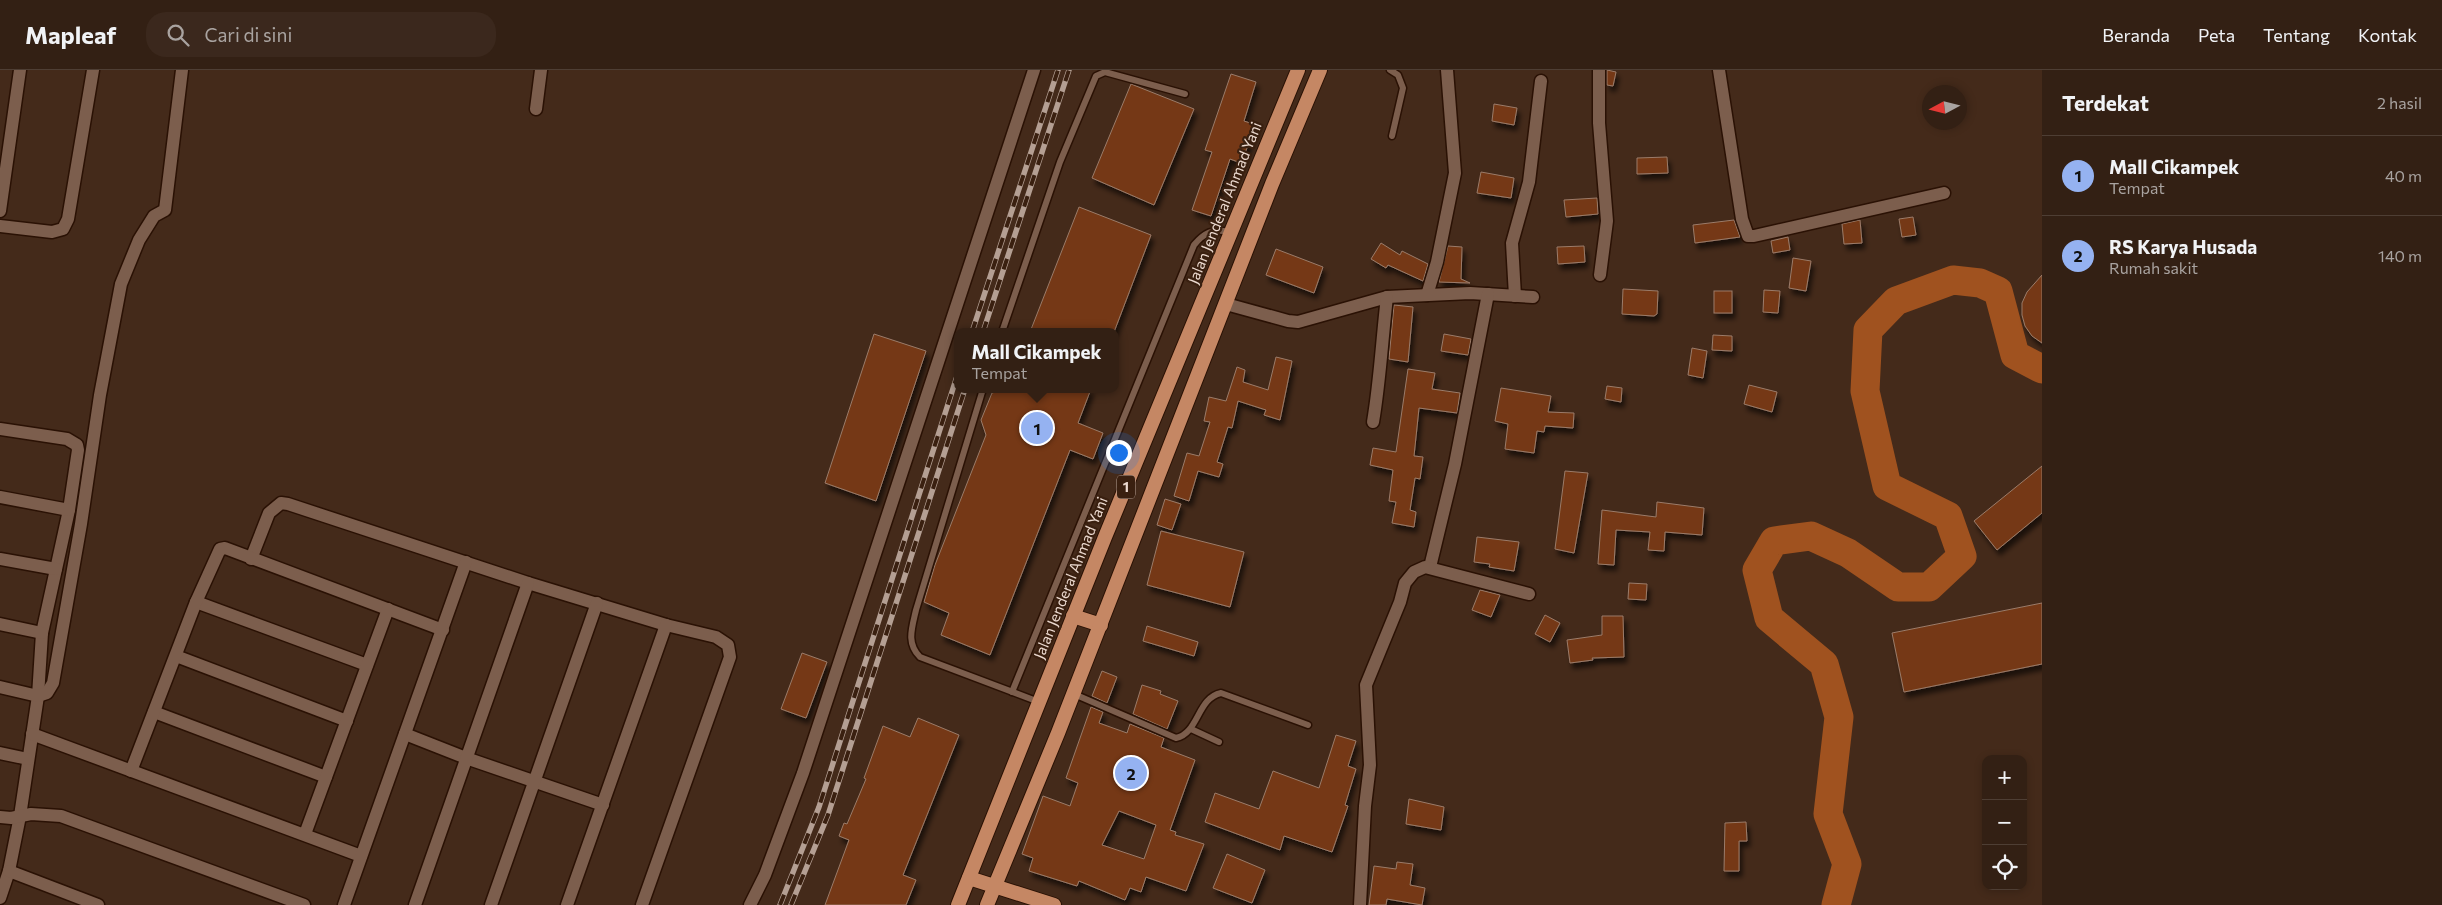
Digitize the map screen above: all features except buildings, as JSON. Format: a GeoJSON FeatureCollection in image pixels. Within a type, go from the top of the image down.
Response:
{"type":"FeatureCollection","features":[{"type":"Feature","properties":{"kind":"highway","name":"Jalan Jenderal Ahmad Yani"},"geometry":{"type":"LineString","coordinates":[[958,905],[1229,232],[1298,70]]}},
{"type":"Feature","properties":{"kind":"highway","name":"1"},"geometry":{"type":"LineString","coordinates":[[987,905],[1074,694],[1272,184],[1320,70]]}},
{"type":"Feature","properties":{"kind":"highway"},"geometry":{"type":"LineString","coordinates":[[1074,616],[1101,625]]}},
{"type":"Feature","properties":{"kind":"highway"},"geometry":{"type":"LineString","coordinates":[[969,878],[1054,905]]}},
{"type":"Feature","properties":{"kind":"street"},"geometry":{"type":"LineString","coordinates":[[0,211],[20,70]]}},
{"type":"Feature","properties":{"kind":"street"},"geometry":{"type":"LineString","coordinates":[[0,226],[52,232],[63,229],[68,219],[93,70]]}},
{"type":"Feature","properties":{"kind":"street"},"geometry":{"type":"LineString","coordinates":[[0,688],[38,696],[48,693],[53,683],[81,524],[100,395],[122,284],[139,240],[154,216],[165,210],[182,70]]}},
{"type":"Feature","properties":{"kind":"street"},"geometry":{"type":"LineString","coordinates":[[536,109],[541,70]]}},
{"type":"Feature","properties":{"kind":"street"},"geometry":{"type":"LineString","coordinates":[[750,905],[765,875],[803,773],[1034,70]]}},
{"type":"Feature","properties":{"kind":"street"},"geometry":{"type":"LineString","coordinates":[[1427,295],[1437,262],[1455,172],[1447,70]]}},
{"type":"Feature","properties":{"kind":"street"},"geometry":{"type":"LineString","coordinates":[[1599,70],[1606,221],[1600,275]]}},
{"type":"Feature","properties":{"kind":"street"},"geometry":{"type":"LineString","coordinates":[[1720,70],[1742,219],[1748,236],[1944,193]]}},
{"type":"Feature","properties":{"kind":"street"},"geometry":{"type":"LineString","coordinates":[[1515,296],[1512,243],[1529,182],[1541,81]]}},
{"type":"Feature","properties":{"kind":"street"},"geometry":{"type":"LineString","coordinates":[[1226,304],[1298,322],[1387,297],[1488,294],[1533,297]]}},
{"type":"Feature","properties":{"kind":"street"},"geometry":{"type":"LineString","coordinates":[[1430,567],[1455,464],[1488,294]]}},
{"type":"Feature","properties":{"kind":"street"},"geometry":{"type":"LineString","coordinates":[[1373,422],[1380,386],[1380,355],[1387,297]]}},
{"type":"Feature","properties":{"kind":"street"},"geometry":{"type":"LineString","coordinates":[[0,429],[67,439],[77,445],[78,450],[69,510],[42,633],[38,696],[20,816],[9,871],[0,898]]}},
{"type":"Feature","properties":{"kind":"street"},"geometry":{"type":"LineString","coordinates":[[0,497],[69,510]]}},
{"type":"Feature","properties":{"kind":"street"},"geometry":{"type":"LineString","coordinates":[[251,559],[269,513],[281,503],[528,583],[666,625],[716,637],[728,645],[730,657],[642,905]]}},
{"type":"Feature","properties":{"kind":"street"},"geometry":{"type":"LineString","coordinates":[[131,771],[196,602],[220,549],[225,548],[443,630]]}},
{"type":"Feature","properties":{"kind":"street"},"geometry":{"type":"LineString","coordinates":[[0,559],[56,569]]}},
{"type":"Feature","properties":{"kind":"street"},"geometry":{"type":"LineString","coordinates":[[344,905],[466,562]]}},
{"type":"Feature","properties":{"kind":"street"},"geometry":{"type":"LineString","coordinates":[[1360,905],[1365,806],[1370,765],[1366,685],[1400,602],[1405,583],[1414,572],[1430,567],[1529,594]]}},
{"type":"Feature","properties":{"kind":"street"},"geometry":{"type":"LineString","coordinates":[[415,905],[528,583]]}},
{"type":"Feature","properties":{"kind":"street"},"geometry":{"type":"LineString","coordinates":[[196,602],[367,665]]}},
{"type":"Feature","properties":{"kind":"street"},"geometry":{"type":"LineString","coordinates":[[491,905],[597,603]]}},
{"type":"Feature","properties":{"kind":"street"},"geometry":{"type":"LineString","coordinates":[[305,834],[388,609]]}},
{"type":"Feature","properties":{"kind":"street"},"geometry":{"type":"LineString","coordinates":[[0,624],[42,633]]}},
{"type":"Feature","properties":{"kind":"street"},"geometry":{"type":"LineString","coordinates":[[567,905],[666,625]]}},
{"type":"Feature","properties":{"kind":"street"},"geometry":{"type":"LineString","coordinates":[[176,656],[346,720]]}},
{"type":"Feature","properties":{"kind":"street"},"geometry":{"type":"LineString","coordinates":[[154,712],[326,777]]}},
{"type":"Feature","properties":{"kind":"street"},"geometry":{"type":"LineString","coordinates":[[32,734],[361,856]]}},
{"type":"Feature","properties":{"kind":"street"},"geometry":{"type":"LineString","coordinates":[[405,734],[466,758],[603,805]]}},
{"type":"Feature","properties":{"kind":"street"},"geometry":{"type":"LineString","coordinates":[[0,752],[28,759]]}},
{"type":"Feature","properties":{"kind":"street"},"geometry":{"type":"LineString","coordinates":[[0,817],[43,814],[61,816],[304,905]]}},
{"type":"Feature","properties":{"kind":"street"},"geometry":{"type":"LineString","coordinates":[[9,871],[98,905]]}},
{"type":"Feature","properties":{"kind":"lane"},"geometry":{"type":"LineString","coordinates":[[1390,70],[1398,75],[1402,88],[1392,136]]}},
{"type":"Feature","properties":{"kind":"lane"},"geometry":{"type":"LineString","coordinates":[[1003,328],[1060,162],[1096,76],[1105,72],[1185,94]]}},
{"type":"Feature","properties":{"kind":"lane"},"geometry":{"type":"LineString","coordinates":[[1012,692],[1194,245],[1200,237],[1212,230],[1229,232]]}},
{"type":"Feature","properties":{"kind":"lane"},"geometry":{"type":"LineString","coordinates":[[982,393],[916,610],[910,637],[912,649],[920,657],[1039,702]]}},
{"type":"Feature","properties":{"kind":"lane"},"geometry":{"type":"LineString","coordinates":[[1074,694],[1169,737],[1182,737],[1190,729],[1208,700],[1215,694],[1221,693],[1308,725]]}},
{"type":"Feature","properties":{"kind":"lane"},"geometry":{"type":"LineString","coordinates":[[1190,729],[1220,742]]}},
{"type":"Feature","properties":{"kind":"waterway"},"geometry":{"type":"LineString","coordinates":[[1836,905],[1847,864],[1828,814],[1839,717],[1824,664],[1769,618],[1757,570],[1774,541],[1811,536],[1848,553],[1898,587],[1929,587],[1962,556],[1948,516],[1887,486],[1865,391],[1868,330],[1896,301],[1953,280],[1980,283],[1998,291],[2015,355],[2042,369]]}},
{"type":"Feature","properties":{"kind":"railway"},"geometry":{"type":"LineString","coordinates":[[973,328],[1058,70]]}},
{"type":"Feature","properties":{"kind":"railway"},"geometry":{"type":"LineString","coordinates":[[984,328],[1069,70]]}},
{"type":"Feature","properties":{"kind":"railway"},"geometry":{"type":"LineString","coordinates":[[780,905],[819,807],[954,385]]}},
{"type":"Feature","properties":{"kind":"railway"},"geometry":{"type":"LineString","coordinates":[[791,905],[828,815],[964,393]]}},
{"type":"Feature","properties":{"kind":"place","name":"Mall Cikampek"},"geometry":{"type":"Point","coordinates":[1037,428]}},
{"type":"Feature","properties":{"kind":"place","name":"RS Karya Husada"},"geometry":{"type":"Point","coordinates":[1131,773]}}]}
